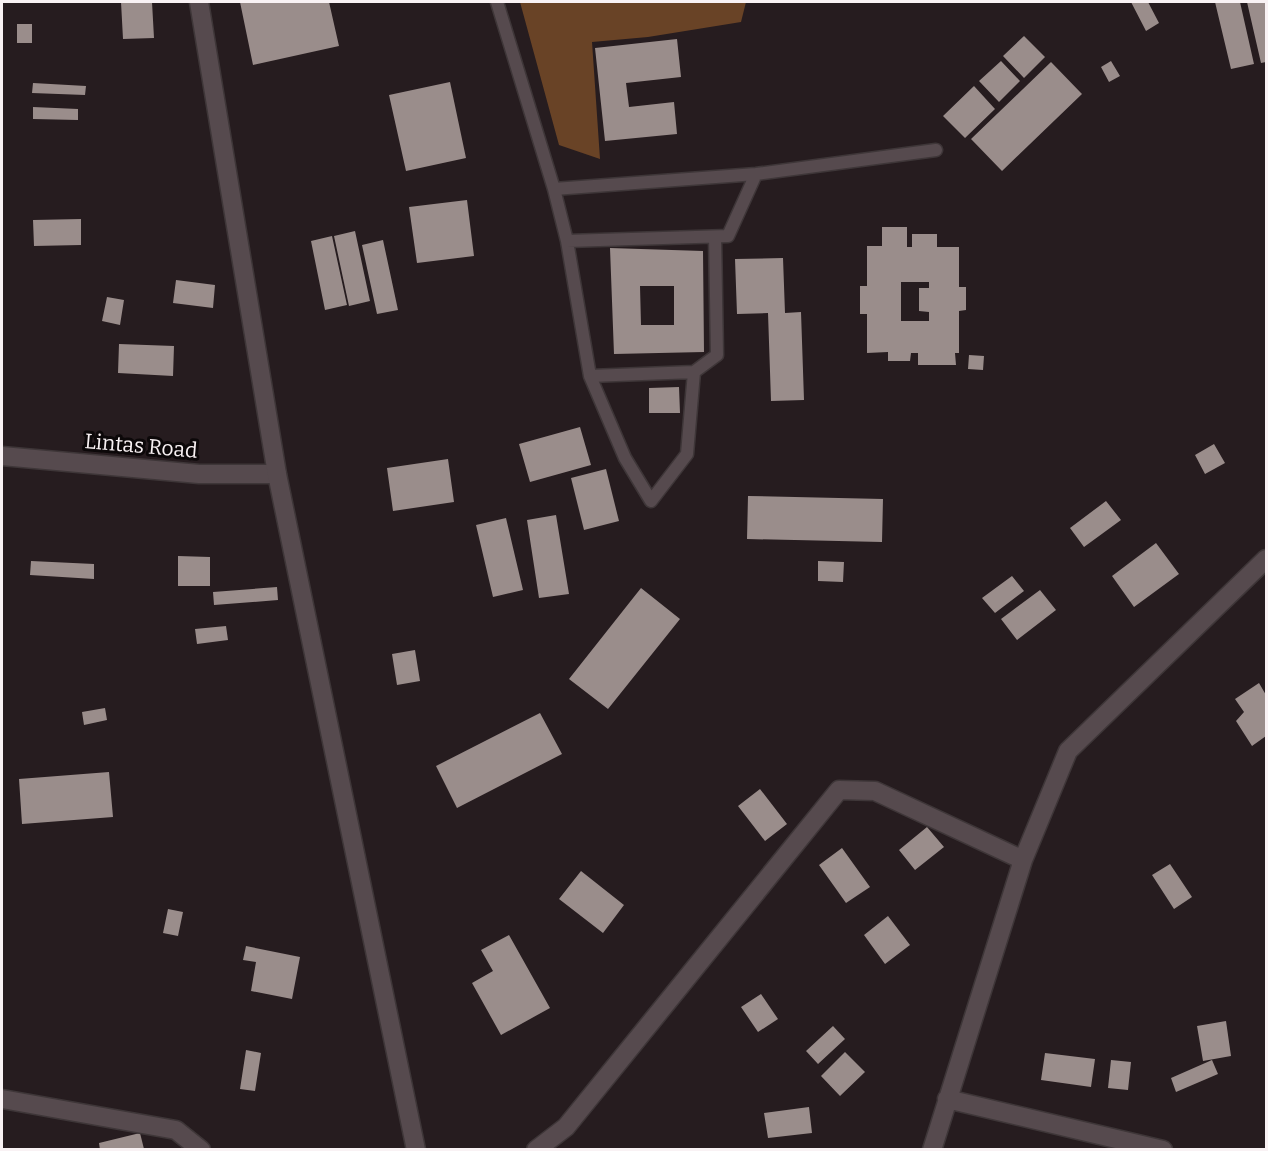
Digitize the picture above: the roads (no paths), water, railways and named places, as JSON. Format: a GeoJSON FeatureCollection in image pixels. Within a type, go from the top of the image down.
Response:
{"type":"FeatureCollection","features":[{"type":"Feature","properties":{"kind":"street"},"geometry":{"type":"LineString","coordinates":[[199,2],[277,474],[416,1149]]}},
{"type":"Feature","properties":{"kind":"street","name":"Lintas Road"},"geometry":{"type":"LineString","coordinates":[[2,456],[199,474],[277,474]]}},
{"type":"Feature","properties":{"kind":"street"},"geometry":{"type":"LineString","coordinates":[[932,1149],[1023,860],[1068,752],[1266,559]]}},
{"type":"Feature","properties":{"kind":"street"},"geometry":{"type":"LineString","coordinates":[[536,1149],[566,1127],[838,790],[875,791],[1023,860]]}},
{"type":"Feature","properties":{"kind":"street"},"geometry":{"type":"LineString","coordinates":[[2,1099],[176,1130],[201,1149]]}},
{"type":"Feature","properties":{"kind":"street"},"geometry":{"type":"LineString","coordinates":[[947,1099],[1163,1149]]}},
{"type":"Feature","properties":{"kind":"lane"},"geometry":{"type":"LineString","coordinates":[[497,2],[554,189],[567,241],[590,376],[625,458],[651,501],[687,454],[694,372]]}},
{"type":"Feature","properties":{"kind":"lane"},"geometry":{"type":"LineString","coordinates":[[554,189],[756,174],[936,150]]}},
{"type":"Feature","properties":{"kind":"lane"},"geometry":{"type":"LineString","coordinates":[[567,241],[728,236],[756,174]]}},
{"type":"Feature","properties":{"kind":"lane"},"geometry":{"type":"LineString","coordinates":[[590,376],[694,372],[717,355],[715,237]]}}]}
